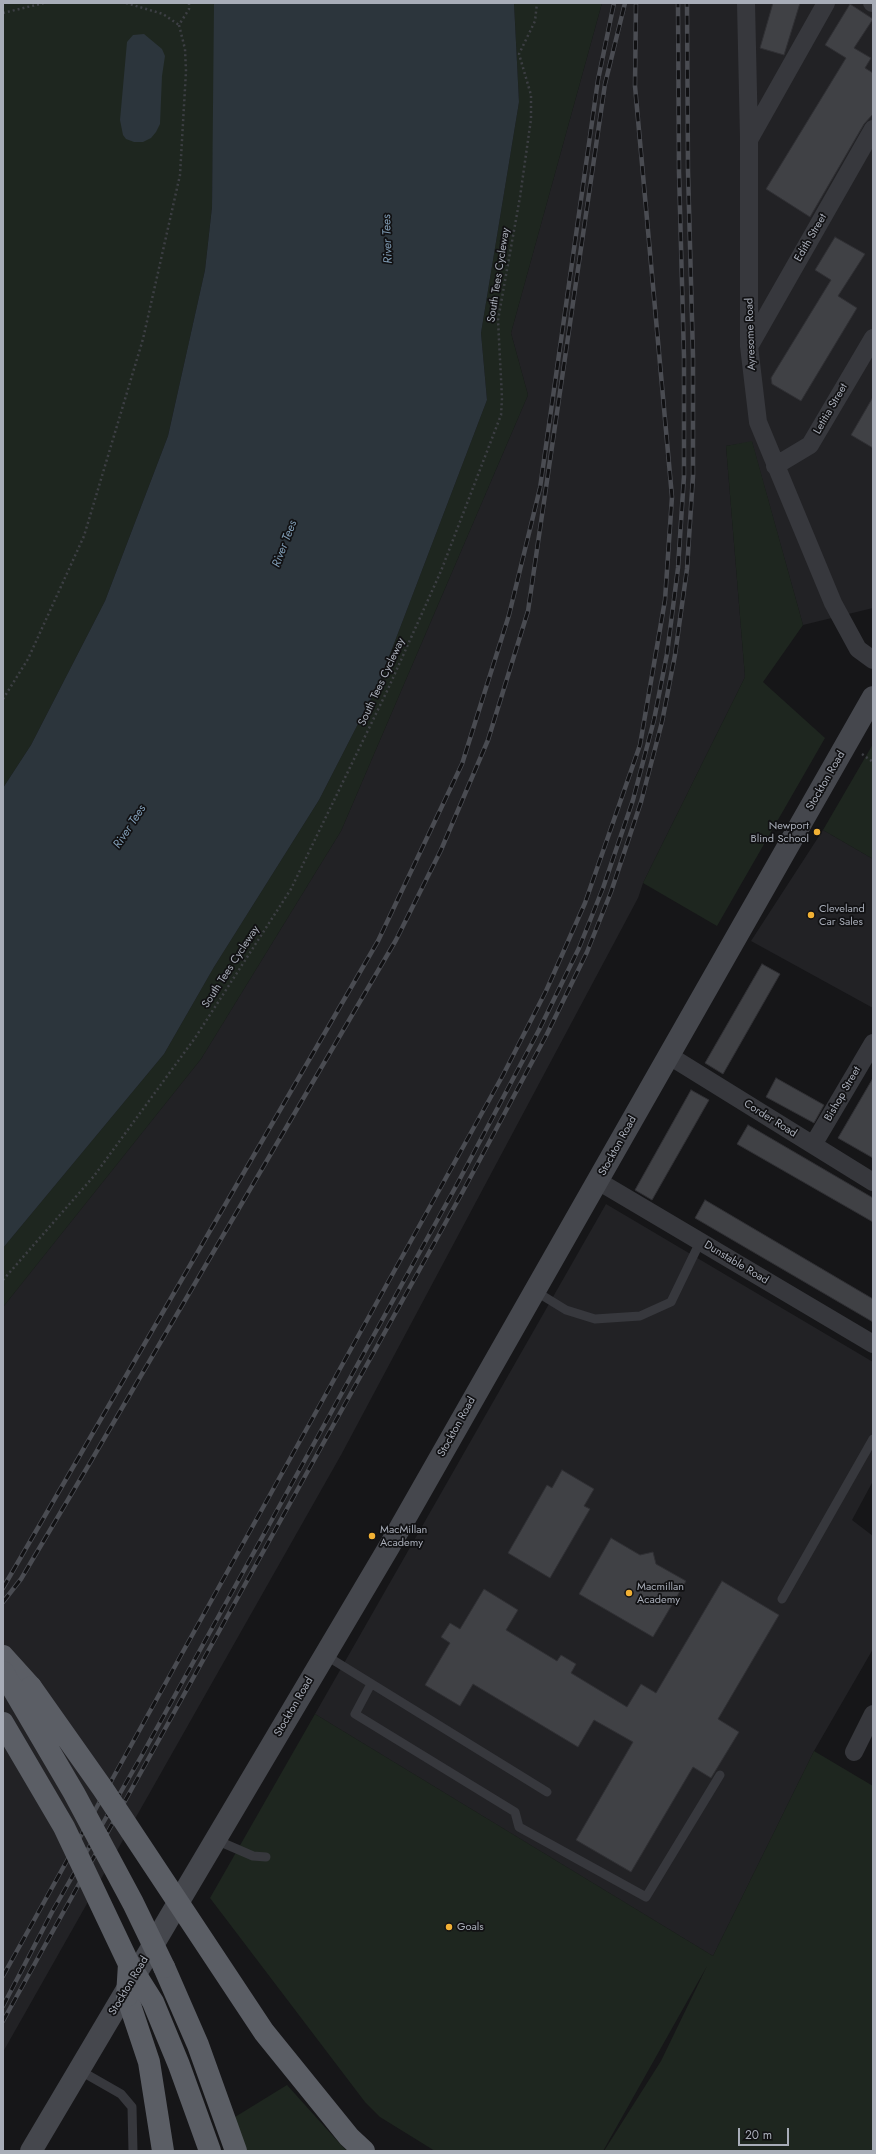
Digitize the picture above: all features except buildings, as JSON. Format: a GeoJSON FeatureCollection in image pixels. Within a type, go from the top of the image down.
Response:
{"type":"FeatureCollection","features":[{"type":"Feature","properties":{"kind":"highway"},"geometry":{"type":"LineString","coordinates":[[3,1656],[31,1687],[98,1783],[264,2032],[349,2137],[364,2151]]}},
{"type":"Feature","properties":{"kind":"highway"},"geometry":{"type":"LineString","coordinates":[[3,1672],[74,1793],[143,1924],[198,2045],[236,2151]]}},
{"type":"Feature","properties":{"kind":"highway"},"geometry":{"type":"LineString","coordinates":[[3,1723],[64,1826],[129,1964],[153,2002],[179,2065],[210,2151]]}},
{"type":"Feature","properties":{"kind":"highway"},"geometry":{"type":"LineString","coordinates":[[129,1964],[127,1996],[149,2062],[163,2151]]}},
{"type":"Feature","properties":{"kind":"main road","name":"Stockton Road"},"geometry":{"type":"LineString","coordinates":[[31,2151],[325,1656],[598,1181],[668,1055],[873,697]]}},
{"type":"Feature","properties":{"kind":"street","name":"Ayresome Road"},"geometry":{"type":"LineString","coordinates":[[746,3],[750,138],[749,346],[758,422],[833,603],[858,649],[873,660]]}},
{"type":"Feature","properties":{"kind":"street"},"geometry":{"type":"LineString","coordinates":[[750,138],[826,3]]}},
{"type":"Feature","properties":{"kind":"street","name":"Edith Street"},"geometry":{"type":"LineString","coordinates":[[749,346],[873,129]]}},
{"type":"Feature","properties":{"kind":"street","name":"Letitia Street"},"geometry":{"type":"LineString","coordinates":[[775,466],[810,445],[873,338]]}},
{"type":"Feature","properties":{"kind":"street","name":"Bishop Street"},"geometry":{"type":"LineString","coordinates":[[813,1145],[873,1043]]}},
{"type":"Feature","properties":{"kind":"street","name":"Corder Road"},"geometry":{"type":"LineString","coordinates":[[668,1055],[873,1182]]}},
{"type":"Feature","properties":{"kind":"street","name":"Dunstable Road"},"geometry":{"type":"LineString","coordinates":[[598,1181],[873,1344]]}},
{"type":"Feature","properties":{"kind":"street"},"geometry":{"type":"LineString","coordinates":[[854,1752],[873,1714]]}},
{"type":"Feature","properties":{"kind":"lane"},"geometry":{"type":"LineString","coordinates":[[535,1291],[566,1310],[596,1319],[640,1316],[671,1302],[700,1242]]}},
{"type":"Feature","properties":{"kind":"lane"},"geometry":{"type":"LineString","coordinates":[[782,1599],[873,1439]]}},
{"type":"Feature","properties":{"kind":"lane"},"geometry":{"type":"LineString","coordinates":[[325,1656],[547,1792]]}},
{"type":"Feature","properties":{"kind":"lane"},"geometry":{"type":"LineString","coordinates":[[372,1684],[355,1714],[516,1812],[519,1826],[646,1897],[720,1775]]}},
{"type":"Feature","properties":{"kind":"lane"},"geometry":{"type":"LineString","coordinates":[[216,1840],[253,1856],[266,1857]]}},
{"type":"Feature","properties":{"kind":"lane"},"geometry":{"type":"LineString","coordinates":[[79,2070],[121,2094],[132,2107],[133,2151]]}},
{"type":"Feature","properties":{"kind":"path"},"geometry":{"type":"LineString","coordinates":[[3,13],[44,3]]}},
{"type":"Feature","properties":{"kind":"path"},"geometry":{"type":"LineString","coordinates":[[3,699],[28,658],[84,536],[143,339],[180,175],[186,71],[185,49],[179,25],[162,14],[126,3]]}},
{"type":"Feature","properties":{"kind":"path"},"geometry":{"type":"LineString","coordinates":[[179,25],[190,9],[189,3]]}},
{"type":"Feature","properties":{"kind":"path","name":"South Tees Cycleway"},"geometry":{"type":"LineString","coordinates":[[3,1280],[94,1176],[195,1038],[291,889],[388,689],[441,571],[501,415],[502,398],[498,320],[520,197],[531,119],[531,95],[519,54],[535,21],[537,3]]}},
{"type":"Feature","properties":{"kind":"shaded area"},"geometry":{"type":"Polygon","coordinates":[[[3,3],[214,3],[215,38],[212,207],[205,270],[168,436],[105,601],[31,745],[3,788],[3,3]]]}},
{"type":"Feature","properties":{"kind":"shaded area"},"geometry":{"type":"Polygon","coordinates":[[[514,3],[602,3],[511,333],[528,395],[341,831],[201,1059],[3,1307],[3,1248],[164,1054],[214,967],[319,800],[379,683],[487,400],[481,333],[519,102],[514,3]]]}},
{"type":"Feature","properties":{"kind":"shaded area"},"geometry":{"type":"Polygon","coordinates":[[[602,3],[873,3],[873,608],[803,625],[752,442],[726,446],[745,677],[643,883],[638,898],[341,1455],[3,2052],[3,1307],[201,1059],[341,831],[528,395],[511,333],[602,3]]]}},
{"type":"Feature","properties":{"kind":"shaded area"},"geometry":{"type":"Polygon","coordinates":[[[752,441],[803,625],[763,682],[825,738],[717,926],[643,883],[745,677],[726,446],[752,441]]]}},
{"type":"Feature","properties":{"kind":"shaded area"},"geometry":{"type":"Polygon","coordinates":[[[873,744],[873,859],[823,830],[873,744]]]}},
{"type":"Feature","properties":{"kind":"shaded area"},"geometry":{"type":"Polygon","coordinates":[[[823,830],[873,859],[873,1008],[751,941],[823,830]]]}},
{"type":"Feature","properties":{"kind":"shaded area","name":"Macmillan Academy"},"geometry":{"type":"Polygon","coordinates":[[[606,1204],[873,1362],[873,1481],[852,1520],[873,1536],[873,1649],[814,1751],[713,1956],[315,1714],[606,1204]]]}},
{"type":"Feature","properties":{"kind":"shaded area","name":"Goals"},"geometry":{"type":"Polygon","coordinates":[[[315,1714],[713,1956],[814,1751],[873,1786],[873,2151],[604,2151],[661,2061],[707,1966],[603,2151],[435,2151],[380,2117],[365,2102],[210,1898],[315,1714]]]}},
{"type":"Feature","properties":{"kind":"shaded area"},"geometry":{"type":"Polygon","coordinates":[[[287,2085],[347,2151],[245,2151],[235,2117],[287,2085]]]}},
{"type":"Feature","properties":{"kind":"water","name":"River Tees"},"geometry":{"type":"Polygon","coordinates":[[[214,3],[514,3],[519,102],[481,333],[487,400],[379,683],[319,800],[214,967],[164,1054],[3,1248],[3,788],[31,745],[105,601],[168,436],[205,270],[212,207],[214,3]]]}},
{"type":"Feature","properties":{"kind":"water"},"geometry":{"type":"Polygon","coordinates":[[[144,34],[162,49],[165,56],[162,76],[160,124],[151,138],[143,142],[134,142],[126,139],[123,135],[120,120],[127,42],[133,35],[144,34]]]}},
{"type":"Feature","properties":{"kind":"railway"},"geometry":{"type":"LineString","coordinates":[[3,1588],[378,941],[462,764],[509,615],[540,488],[598,80],[614,3]]}},
{"type":"Feature","properties":{"kind":"railway"},"geometry":{"type":"LineString","coordinates":[[3,1602],[21,1579],[396,940],[441,850],[488,740],[528,611],[605,84],[625,3]]}},
{"type":"Feature","properties":{"kind":"railway"},"geometry":{"type":"LineString","coordinates":[[3,1976],[503,1075],[546,991],[585,903],[640,745],[665,600],[672,497],[635,86],[636,3]]}},
{"type":"Feature","properties":{"kind":"railway"},"geometry":{"type":"LineString","coordinates":[[3,2006],[52,1912],[142,1755],[455,1188],[539,1030],[579,948],[603,888],[633,800],[654,720],[667,654],[678,568],[684,476],[684,357],[679,172],[678,3]]}},
{"type":"Feature","properties":{"kind":"railway"},"geometry":{"type":"LineString","coordinates":[[3,2021],[462,1193],[547,1034],[587,952],[611,892],[641,802],[662,722],[675,655],[687,569],[693,476],[693,356],[688,171],[687,3]]}},
{"type":"Feature","properties":{"kind":"place","name":"Newport Blind School"},"geometry":{"type":"Point","coordinates":[817,832]}},
{"type":"Feature","properties":{"kind":"place","name":"Cleveland Car Sales"},"geometry":{"type":"Point","coordinates":[811,915]}},
{"type":"Feature","properties":{"kind":"place","name":"MacMillan Academy"},"geometry":{"type":"Point","coordinates":[372,1536]}},
{"type":"Feature","properties":{"kind":"place","name":"Macmillan Academy"},"geometry":{"type":"Point","coordinates":[629,1593]}},
{"type":"Feature","properties":{"kind":"place","name":"Goals"},"geometry":{"type":"Point","coordinates":[449,1927]}}]}
